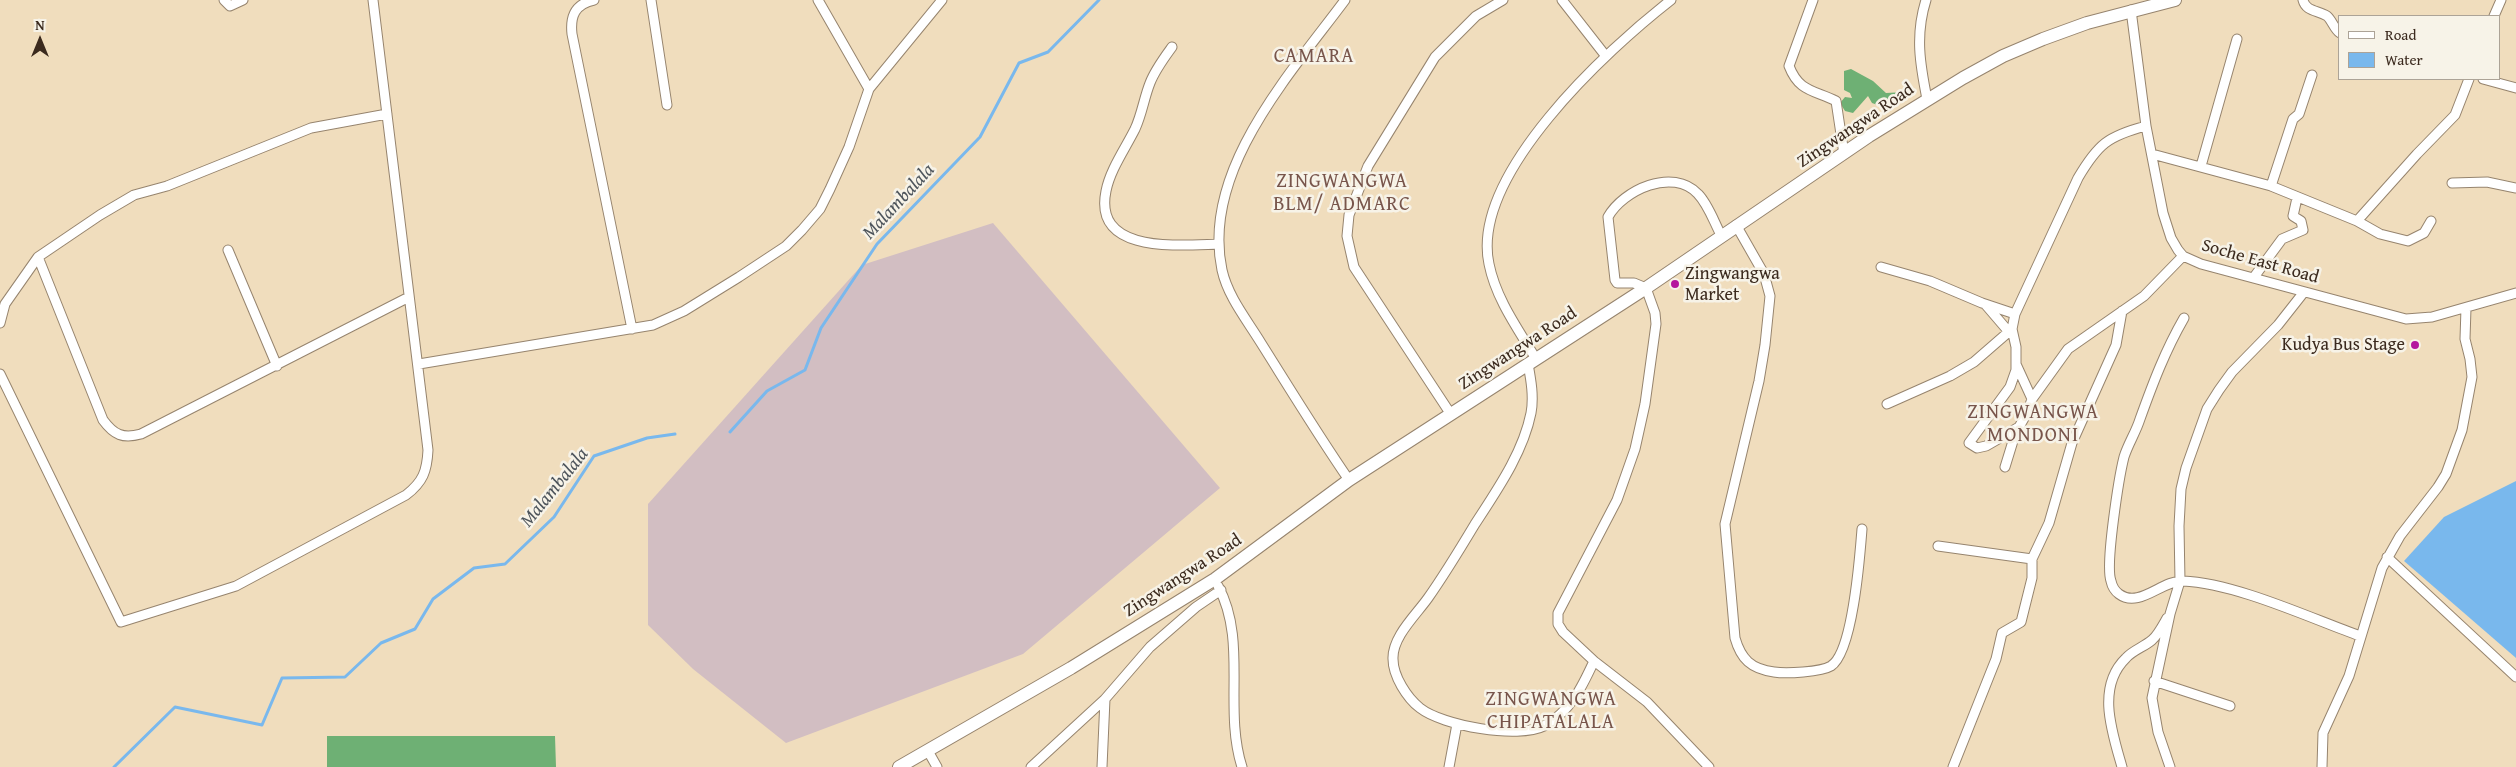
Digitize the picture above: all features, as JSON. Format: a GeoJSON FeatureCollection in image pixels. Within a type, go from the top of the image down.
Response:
{"type":"FeatureCollection","features":[{"type":"Feature","properties":{"kind":"street"},"geometry":{"type":"LineString","coordinates":[[224,0],[230,6],[244,0]]}},
{"type":"Feature","properties":{"kind":"street"},"geometry":{"type":"LineString","coordinates":[[0,374],[122,622],[236,586],[406,495],[418,486],[427,466],[428,450],[373,0]]}},
{"type":"Feature","properties":{"kind":"street"},"geometry":{"type":"LineString","coordinates":[[594,0],[578,6],[573,13],[571,22],[572,34],[632,329]]}},
{"type":"Feature","properties":{"kind":"street"},"geometry":{"type":"LineString","coordinates":[[651,0],[667,105]]}},
{"type":"Feature","properties":{"kind":"street"},"geometry":{"type":"LineString","coordinates":[[818,0],[869,89]]}},
{"type":"Feature","properties":{"kind":"street"},"geometry":{"type":"LineString","coordinates":[[419,364],[632,329],[666,321],[702,301],[786,246],[820,209],[849,146],[869,89],[942,0]]}},
{"type":"Feature","properties":{"kind":"street"},"geometry":{"type":"LineString","coordinates":[[1345,0],[1271,100],[1236,164],[1224,199],[1219,224],[1219,244],[1222,270],[1233,297],[1310,422],[1349,480]]}},
{"type":"Feature","properties":{"kind":"street"},"geometry":{"type":"LineString","coordinates":[[1450,413],[1354,267],[1347,236],[1350,215],[1368,166],[1435,57],[1476,16],[1503,0]]}},
{"type":"Feature","properties":{"kind":"street"},"geometry":{"type":"LineString","coordinates":[[1562,0],[1605,55]]}},
{"type":"Feature","properties":{"kind":"street"},"geometry":{"type":"LineString","coordinates":[[1594,661],[1572,704],[1544,726],[1531,731],[1512,731],[1457,724],[1432,715],[1413,701],[1399,681],[1394,665],[1394,651],[1400,638],[1434,589],[1496,491],[1515,455],[1531,413],[1533,396],[1532,361],[1504,306],[1495,285],[1489,263],[1488,228],[1494,202],[1516,162],[1544,125],[1605,55],[1658,5],[1671,0]]}},
{"type":"Feature","properties":{"kind":"street"},"geometry":{"type":"LineString","coordinates":[[1813,0],[1789,66],[1802,87],[1836,100],[1844,154]]}},
{"type":"Feature","properties":{"kind":"street"},"geometry":{"type":"LineString","coordinates":[[1926,0],[1918,36],[1918,56],[1928,100]]}},
{"type":"Feature","properties":{"kind":"street","name":"Zingwangwa Road"},"geometry":{"type":"LineString","coordinates":[[899,767],[1218,584],[1349,480],[1646,288],[1722,234],[1928,100],[2003,56],[2078,26],[2131,10],[2175,0]]}},
{"type":"Feature","properties":{"kind":"street"},"geometry":{"type":"LineString","coordinates":[[2303,0],[2304,6],[2327,16],[2338,30]]}},
{"type":"Feature","properties":{"kind":"street"},"geometry":{"type":"LineString","coordinates":[[2494,15],[2501,0]]}},
{"type":"Feature","properties":{"kind":"street","name":"Soche East Road"},"geometry":{"type":"LineString","coordinates":[[2131,10],[2146,126],[2171,238],[2183,256],[2201,264],[2406,318],[2432,317],[2516,292]]}},
{"type":"Feature","properties":{"kind":"street"},"geometry":{"type":"LineString","coordinates":[[2201,166],[2237,39]]}},
{"type":"Feature","properties":{"kind":"street"},"geometry":{"type":"LineString","coordinates":[[1172,47],[1153,77],[1140,119],[1111,175],[1105,197],[1108,219],[1116,230],[1127,238],[1140,241],[1172,246],[1219,244]]}},
{"type":"Feature","properties":{"kind":"street"},"geometry":{"type":"LineString","coordinates":[[2271,186],[2293,119],[2299,114],[2312,75]]}},
{"type":"Feature","properties":{"kind":"street"},"geometry":{"type":"LineString","coordinates":[[2357,221],[2455,115],[2469,80]]}},
{"type":"Feature","properties":{"kind":"street"},"geometry":{"type":"LineString","coordinates":[[2487,80],[2516,88]]}},
{"type":"Feature","properties":{"kind":"street"},"geometry":{"type":"LineString","coordinates":[[0,323],[5,304],[38,257],[100,215],[134,195],[167,186],[311,128],[387,114]]}},
{"type":"Feature","properties":{"kind":"street"},"geometry":{"type":"LineString","coordinates":[[1887,404],[1966,366],[2010,330],[2015,314],[2078,178],[2090,157],[2106,140],[2146,126]]}},
{"type":"Feature","properties":{"kind":"street"},"geometry":{"type":"LineString","coordinates":[[2152,154],[2271,186],[2357,221],[2380,234],[2408,241],[2424,233],[2431,221]]}},
{"type":"Feature","properties":{"kind":"street"},"geometry":{"type":"LineString","coordinates":[[1709,767],[1647,702],[1594,661],[1563,632],[1558,624],[1558,612],[1618,500],[1636,449],[1645,404],[1656,324],[1655,313],[1646,288],[1634,283],[1617,283],[1615,280],[1608,217],[1612,209],[1625,198],[1649,185],[1672,182],[1692,188],[1700,195],[1722,234]]}},
{"type":"Feature","properties":{"kind":"street"},"geometry":{"type":"LineString","coordinates":[[2452,184],[2487,182],[2516,188]]}},
{"type":"Feature","properties":{"kind":"street"},"geometry":{"type":"LineString","coordinates":[[2254,277],[2282,239],[2303,230],[2301,221],[2293,216],[2297,198]]}},
{"type":"Feature","properties":{"kind":"street"},"geometry":{"type":"LineString","coordinates":[[1736,225],[1764,274],[1770,296],[1766,345],[1759,381],[1725,524],[1735,638],[1739,652],[1745,661],[1766,671],[1781,673],[1819,669],[1830,666],[1834,662],[1842,646],[1855,596],[1862,529]]}},
{"type":"Feature","properties":{"kind":"street"},"geometry":{"type":"LineString","coordinates":[[228,250],[277,366]]}},
{"type":"Feature","properties":{"kind":"street"},"geometry":{"type":"LineString","coordinates":[[2005,467],[2016,428],[2027,413],[2032,399],[2068,349],[2144,296],[2183,256]]}},
{"type":"Feature","properties":{"kind":"street"},"geometry":{"type":"LineString","coordinates":[[38,257],[104,420],[116,434],[123,437],[141,434],[409,297]]}},
{"type":"Feature","properties":{"kind":"street"},"geometry":{"type":"LineString","coordinates":[[1881,267],[1930,281],[1985,304],[2015,314]]}},
{"type":"Feature","properties":{"kind":"street"},"geometry":{"type":"LineString","coordinates":[[2170,767],[2155,717],[2152,698],[2154,681],[2161,663],[2170,614],[2180,581],[2181,489],[2207,409],[2232,372],[2278,325],[2304,292]]}},
{"type":"Feature","properties":{"kind":"street"},"geometry":{"type":"LineString","coordinates":[[1985,304],[2010,330],[2016,347],[2016,364],[2010,387],[1969,444],[1977,448],[1986,446],[2016,428]]}},
{"type":"Feature","properties":{"kind":"street"},"geometry":{"type":"LineString","coordinates":[[2322,767],[2323,733],[2349,676],[2377,581],[2387,557],[2404,529],[2438,487],[2449,465],[2462,430],[2472,377],[2465,339],[2466,308]]}},
{"type":"Feature","properties":{"kind":"street"},"geometry":{"type":"LineString","coordinates":[[1953,767],[1996,659],[2002,633],[2020,622],[2032,578],[2032,558],[2049,523],[2072,443],[2116,344],[2122,311]]}},
{"type":"Feature","properties":{"kind":"street"},"geometry":{"type":"LineString","coordinates":[[2184,318],[2164,354],[2124,457],[2112,533],[2110,578],[2118,594],[2130,598],[2141,597],[2180,581],[2250,596],[2360,636]]}},
{"type":"Feature","properties":{"kind":"street"},"geometry":{"type":"LineString","coordinates":[[2016,364],[2032,399]]}},
{"type":"Feature","properties":{"kind":"street"},"geometry":{"type":"LineString","coordinates":[[1938,546],[2032,558]]}},
{"type":"Feature","properties":{"kind":"street"},"geometry":{"type":"LineString","coordinates":[[2387,557],[2516,677]]}},
{"type":"Feature","properties":{"kind":"street"},"geometry":{"type":"LineString","coordinates":[[1031,767],[1104,699],[1150,647],[1196,607],[1218,584],[1232,623],[1235,719],[1242,767]]}},
{"type":"Feature","properties":{"kind":"street"},"geometry":{"type":"LineString","coordinates":[[2122,767],[2109,722],[2109,693],[2114,670],[2127,656],[2153,640],[2170,614]]}},
{"type":"Feature","properties":{"kind":"street"},"geometry":{"type":"LineString","coordinates":[[2154,681],[2230,706]]}},
{"type":"Feature","properties":{"kind":"street"},"geometry":{"type":"LineString","coordinates":[[1102,767],[1104,699]]}},
{"type":"Feature","properties":{"kind":"street"},"geometry":{"type":"LineString","coordinates":[[1449,767],[1457,724]]}},
{"type":"Feature","properties":{"kind":"street"},"geometry":{"type":"LineString","coordinates":[[928,751],[937,767]]}},
{"type":"Feature","properties":{"kind":"shaded area"},"geometry":{"type":"Polygon","coordinates":[[[993,223],[1220,488],[1023,654],[786,743],[693,669],[648,625],[648,504],[862,265],[993,223]]]}},
{"type":"Feature","properties":{"kind":"green space"},"geometry":{"type":"Polygon","coordinates":[[[1851,69],[1873,81],[1886,93],[1905,92],[1899,100],[1891,105],[1882,106],[1872,103],[1868,96],[1853,113],[1845,111],[1840,103],[1845,97],[1852,98],[1850,93],[1844,90],[1844,71],[1851,69]]]}},
{"type":"Feature","properties":{"kind":"green space"},"geometry":{"type":"Polygon","coordinates":[[[327,736],[555,736],[556,767],[327,767],[327,736]]]}},
{"type":"Feature","properties":{"kind":"water"},"geometry":{"type":"Polygon","coordinates":[[[2516,481],[2516,658],[2404,561],[2444,517],[2516,481]]]}},
{"type":"Feature","properties":{"kind":"waterway","name":"Malambalala"},"geometry":{"type":"LineString","coordinates":[[730,432],[767,391],[805,370],[821,328],[877,244],[980,137],[1019,63],[1048,52],[1099,0]]}},
{"type":"Feature","properties":{"kind":"waterway","name":"Malambalala"},"geometry":{"type":"LineString","coordinates":[[114,767],[175,707],[262,725],[282,678],[345,677],[381,643],[415,629],[433,599],[474,568],[505,564],[554,517],[594,456],[647,438],[675,434]]}},
{"type":"Feature","properties":{"kind":"place","name":"Zingwangwa Market"},"geometry":{"type":"Point","coordinates":[1675,284]}},
{"type":"Feature","properties":{"kind":"place","name":"Kudya Bus Stage"},"geometry":{"type":"Point","coordinates":[2415,345]}},
{"type":"Feature","properties":{"kind":"district","name":"CAMARA"},"geometry":{"type":"Point","coordinates":[1314,57]}},
{"type":"Feature","properties":{"kind":"district","name":"ZINGWANGWA BLM/ ADMARC"},"geometry":{"type":"Point","coordinates":[1342,194]}},
{"type":"Feature","properties":{"kind":"district","name":"ZINGWANGWA MONDONI"},"geometry":{"type":"Point","coordinates":[2033,424]}},
{"type":"Feature","properties":{"kind":"district","name":"ZINGWANGWA CHIPATALALA"},"geometry":{"type":"Point","coordinates":[1551,712]}}]}
